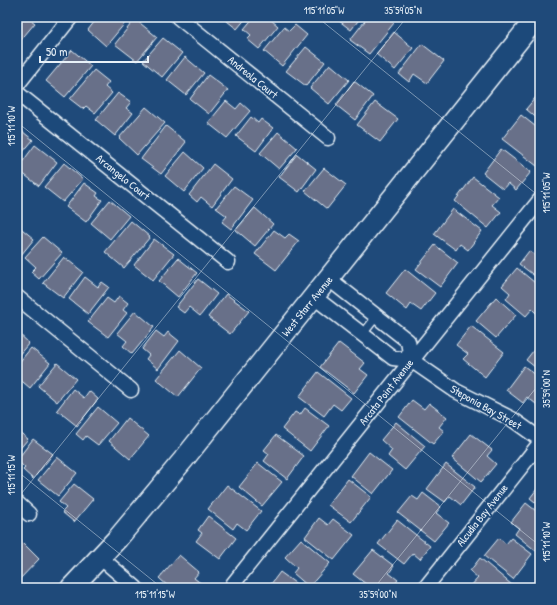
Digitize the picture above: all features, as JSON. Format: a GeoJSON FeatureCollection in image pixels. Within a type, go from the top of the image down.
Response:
{"type":"FeatureCollection","features":[{"type":"Feature","properties":{"kind":"main road","name":"West Starr Avenue"},"geometry":{"type":"LineString","coordinates":[[71,588],[101,558],[159,490],[537,17]]}},
{"type":"Feature","properties":{"kind":"street"},"geometry":{"type":"LineString","coordinates":[[17,85],[71,17]]}},
{"type":"Feature","properties":{"kind":"street","name":"Andreola Court"},"geometry":{"type":"LineString","coordinates":[[178,17],[328,138]]}},
{"type":"Feature","properties":{"kind":"street","name":"Arcangelo Court"},"geometry":{"type":"LineString","coordinates":[[17,93],[228,262]]}},
{"type":"Feature","properties":{"kind":"street","name":"Arcata Point Avenue"},"geometry":{"type":"LineString","coordinates":[[233,584],[540,200]]}},
{"type":"Feature","properties":{"kind":"street"},"geometry":{"type":"LineString","coordinates":[[329,279],[408,341],[411,360]]}},
{"type":"Feature","properties":{"kind":"street"},"geometry":{"type":"LineString","coordinates":[[17,297],[131,390]]}},
{"type":"Feature","properties":{"kind":"street","name":"Steponia Bay Street"},"geometry":{"type":"LineString","coordinates":[[314,297],[393,358],[411,360],[456,391],[512,419],[540,439]]}},
{"type":"Feature","properties":{"kind":"street","name":"Alcudia Bay Avenue"},"geometry":{"type":"LineString","coordinates":[[425,588],[540,443]]}},
{"type":"Feature","properties":{"kind":"street"},"geometry":{"type":"LineString","coordinates":[[17,503],[29,514]]}},
{"type":"Feature","properties":{"kind":"street"},"geometry":{"type":"LineString","coordinates":[[101,558],[136,588]]}},
{"type":"Feature","properties":{"kind":"lane"},"geometry":{"type":"LineString","coordinates":[[362,335],[377,316]]}},
{"type":"Feature","properties":{"kind":"building"},"geometry":{"type":"Polygon","coordinates":[[[17,17],[27,17],[35,23],[19,42],[17,40],[17,17]]]}},
{"type":"Feature","properties":{"kind":"building"},"geometry":{"type":"Polygon","coordinates":[[[98,17],[130,17],[106,46],[88,30],[98,17]]]}},
{"type":"Feature","properties":{"kind":"building"},"geometry":{"type":"Polygon","coordinates":[[[222,17],[247,17],[237,29],[222,17]]]}},
{"type":"Feature","properties":{"kind":"building"},"geometry":{"type":"Polygon","coordinates":[[[254,17],[271,17],[270,19],[278,26],[259,49],[247,39],[251,35],[244,29],[254,17]]]}},
{"type":"Feature","properties":{"kind":"building"},"geometry":{"type":"Polygon","coordinates":[[[334,17],[361,17],[351,30],[334,17]]]}},
{"type":"Feature","properties":{"kind":"building"},"geometry":{"type":"Polygon","coordinates":[[[368,17],[386,17],[394,23],[369,54],[350,40],[368,17]]]}},
{"type":"Feature","properties":{"kind":"building"},"geometry":{"type":"Polygon","coordinates":[[[135,19],[157,37],[137,61],[115,44],[135,19]]]}},
{"type":"Feature","properties":{"kind":"building"},"geometry":{"type":"Polygon","coordinates":[[[295,25],[307,35],[282,66],[264,51],[284,27],[289,31],[295,25]]]}},
{"type":"Feature","properties":{"kind":"building"},"geometry":{"type":"Polygon","coordinates":[[[394,32],[413,48],[395,70],[376,54],[394,32]]]}},
{"type":"Feature","properties":{"kind":"building"},"geometry":{"type":"Polygon","coordinates":[[[163,38],[182,53],[162,77],[143,61],[163,38]]]}},
{"type":"Feature","properties":{"kind":"building"},"geometry":{"type":"Polygon","coordinates":[[[422,44],[444,61],[427,83],[414,74],[409,82],[399,74],[422,44]]]}},
{"type":"Feature","properties":{"kind":"building"},"geometry":{"type":"Polygon","coordinates":[[[306,47],[325,62],[306,86],[286,71],[306,47]]]}},
{"type":"Feature","properties":{"kind":"building"},"geometry":{"type":"Polygon","coordinates":[[[72,50],[91,66],[65,97],[46,81],[72,50]]]}},
{"type":"Feature","properties":{"kind":"building"},"geometry":{"type":"Polygon","coordinates":[[[185,57],[204,73],[186,95],[167,80],[185,57]]]}},
{"type":"Feature","properties":{"kind":"building"},"geometry":{"type":"Polygon","coordinates":[[[330,64],[349,80],[329,104],[310,88],[330,64]]]}},
{"type":"Feature","properties":{"kind":"building"},"geometry":{"type":"Polygon","coordinates":[[[94,70],[109,82],[105,87],[112,93],[95,113],[86,106],[83,109],[70,99],[94,70]]]}},
{"type":"Feature","properties":{"kind":"building"},"geometry":{"type":"Polygon","coordinates":[[[208,75],[228,90],[209,114],[190,99],[208,75]]]}},
{"type":"Feature","properties":{"kind":"building"},"geometry":{"type":"Polygon","coordinates":[[[354,81],[373,96],[355,120],[336,105],[354,81]]]}},
{"type":"Feature","properties":{"kind":"building"},"geometry":{"type":"Polygon","coordinates":[[[540,92],[540,121],[526,109],[540,92]]]}},
{"type":"Feature","properties":{"kind":"building"},"geometry":{"type":"Polygon","coordinates":[[[118,93],[131,102],[126,108],[133,113],[115,136],[96,120],[118,93]]]}},
{"type":"Feature","properties":{"kind":"building"},"geometry":{"type":"Polygon","coordinates":[[[226,101],[236,109],[241,103],[250,111],[227,138],[208,123],[226,101]]]}},
{"type":"Feature","properties":{"kind":"building"},"geometry":{"type":"Polygon","coordinates":[[[375,102],[398,119],[380,142],[357,125],[375,102]]]}},
{"type":"Feature","properties":{"kind":"building"},"geometry":{"type":"Polygon","coordinates":[[[146,107],[165,123],[137,155],[119,138],[146,107]]]}},
{"type":"Feature","properties":{"kind":"building"},"geometry":{"type":"Polygon","coordinates":[[[521,115],[540,130],[540,163],[537,166],[502,139],[521,115]]]}},
{"type":"Feature","properties":{"kind":"building"},"geometry":{"type":"Polygon","coordinates":[[[251,117],[258,123],[261,119],[273,128],[256,151],[236,136],[251,117]]]}},
{"type":"Feature","properties":{"kind":"building"},"geometry":{"type":"Polygon","coordinates":[[[166,126],[186,142],[161,174],[141,159],[166,126]]]}},
{"type":"Feature","properties":{"kind":"building"},"geometry":{"type":"Polygon","coordinates":[[[17,127],[33,140],[17,159],[17,127]]]}},
{"type":"Feature","properties":{"kind":"building"},"geometry":{"type":"Polygon","coordinates":[[[278,132],[297,148],[279,169],[260,153],[278,132]]]}},
{"type":"Feature","properties":{"kind":"building"},"geometry":{"type":"Polygon","coordinates":[[[35,145],[57,162],[39,186],[17,169],[35,145]]]}},
{"type":"Feature","properties":{"kind":"building"},"geometry":{"type":"Polygon","coordinates":[[[501,149],[531,172],[516,190],[508,183],[503,189],[483,173],[501,149]]]}},
{"type":"Feature","properties":{"kind":"building"},"geometry":{"type":"Polygon","coordinates":[[[185,152],[203,168],[184,192],[165,176],[185,152]]]}},
{"type":"Feature","properties":{"kind":"building"},"geometry":{"type":"Polygon","coordinates":[[[297,154],[316,169],[299,192],[279,177],[297,154]]]}},
{"type":"Feature","properties":{"kind":"building"},"geometry":{"type":"Polygon","coordinates":[[[64,163],[83,179],[63,202],[44,187],[64,163]]]}},
{"type":"Feature","properties":{"kind":"building"},"geometry":{"type":"Polygon","coordinates":[[[213,164],[232,179],[212,206],[201,197],[197,202],[189,195],[213,164]]]}},
{"type":"Feature","properties":{"kind":"building"},"geometry":{"type":"Polygon","coordinates":[[[324,168],[346,185],[327,209],[305,191],[324,168]]]}},
{"type":"Feature","properties":{"kind":"building"},"geometry":{"type":"Polygon","coordinates":[[[473,177],[499,197],[492,205],[501,212],[488,228],[455,201],[473,177]]]}},
{"type":"Feature","properties":{"kind":"building"},"geometry":{"type":"Polygon","coordinates":[[[84,183],[98,193],[96,196],[102,200],[86,222],[66,207],[84,183]]]}},
{"type":"Feature","properties":{"kind":"building"},"geometry":{"type":"Polygon","coordinates":[[[234,186],[253,200],[231,229],[222,222],[227,216],[216,208],[234,186]]]}},
{"type":"Feature","properties":{"kind":"building"},"geometry":{"type":"Polygon","coordinates":[[[110,200],[129,216],[110,239],[91,223],[110,200]]]}},
{"type":"Feature","properties":{"kind":"building"},"geometry":{"type":"Polygon","coordinates":[[[255,208],[273,224],[255,246],[236,230],[255,208]]]}},
{"type":"Feature","properties":{"kind":"building"},"geometry":{"type":"Polygon","coordinates":[[[453,209],[482,231],[468,250],[460,244],[456,250],[434,234],[453,209]]]}},
{"type":"Feature","properties":{"kind":"building"},"geometry":{"type":"Polygon","coordinates":[[[131,221],[150,237],[124,268],[105,252],[131,221]]]}},
{"type":"Feature","properties":{"kind":"building"},"geometry":{"type":"Polygon","coordinates":[[[17,225],[34,239],[17,260],[17,225]]]}},
{"type":"Feature","properties":{"kind":"building"},"geometry":{"type":"Polygon","coordinates":[[[274,230],[285,238],[289,234],[299,241],[276,270],[255,254],[274,230]]]}},
{"type":"Feature","properties":{"kind":"building"},"geometry":{"type":"Polygon","coordinates":[[[43,237],[62,253],[39,279],[31,272],[36,267],[25,257],[43,237]]]}},
{"type":"Feature","properties":{"kind":"building"},"geometry":{"type":"Polygon","coordinates":[[[154,239],[174,254],[153,280],[134,265],[154,239]]]}},
{"type":"Feature","properties":{"kind":"building"},"geometry":{"type":"Polygon","coordinates":[[[435,245],[458,263],[440,287],[416,269],[435,245]]]}},
{"type":"Feature","properties":{"kind":"building"},"geometry":{"type":"Polygon","coordinates":[[[529,251],[536,256],[540,251],[540,280],[519,264],[529,251]]]}},
{"type":"Feature","properties":{"kind":"building"},"geometry":{"type":"Polygon","coordinates":[[[64,257],[83,272],[63,298],[43,283],[64,257]]]}},
{"type":"Feature","properties":{"kind":"building"},"geometry":{"type":"Polygon","coordinates":[[[178,258],[197,273],[178,297],[159,281],[178,258]]]}},
{"type":"Feature","properties":{"kind":"building"},"geometry":{"type":"Polygon","coordinates":[[[517,268],[540,287],[540,309],[536,313],[532,309],[526,316],[506,299],[510,293],[502,286],[517,268]]]}},
{"type":"Feature","properties":{"kind":"building"},"geometry":{"type":"Polygon","coordinates":[[[405,269],[435,293],[421,311],[411,304],[407,310],[386,293],[405,269]]]}},
{"type":"Feature","properties":{"kind":"building"},"geometry":{"type":"Polygon","coordinates":[[[85,277],[98,287],[102,282],[109,287],[88,314],[69,299],[85,277]]]}},
{"type":"Feature","properties":{"kind":"building"},"geometry":{"type":"Polygon","coordinates":[[[198,279],[217,294],[200,316],[189,307],[184,313],[176,307],[198,279]]]}},
{"type":"Feature","properties":{"kind":"building"},"geometry":{"type":"Polygon","coordinates":[[[226,294],[249,311],[230,334],[208,317],[226,294]]]}},
{"type":"Feature","properties":{"kind":"building"},"geometry":{"type":"Polygon","coordinates":[[[119,296],[128,303],[123,310],[127,313],[108,337],[88,322],[107,298],[114,303],[119,296]]]}},
{"type":"Feature","properties":{"kind":"building"},"geometry":{"type":"Polygon","coordinates":[[[496,297],[516,315],[496,338],[476,321],[496,297]]]}},
{"type":"Feature","properties":{"kind":"building"},"geometry":{"type":"Polygon","coordinates":[[[135,311],[154,327],[132,354],[123,346],[127,341],[117,333],[135,311]]]}},
{"type":"Feature","properties":{"kind":"building"},"geometry":{"type":"Polygon","coordinates":[[[471,326],[504,352],[485,377],[463,359],[468,354],[456,345],[471,326]]]}},
{"type":"Feature","properties":{"kind":"building"},"geometry":{"type":"Polygon","coordinates":[[[156,331],[164,337],[168,332],[179,341],[158,369],[146,359],[149,355],[142,349],[156,331]]]}},
{"type":"Feature","properties":{"kind":"building"},"geometry":{"type":"Polygon","coordinates":[[[17,332],[29,343],[17,357],[17,332]]]}},
{"type":"Feature","properties":{"kind":"building"},"geometry":{"type":"Polygon","coordinates":[[[540,342],[540,371],[526,360],[540,342]]]}},
{"type":"Feature","properties":{"kind":"building"},"geometry":{"type":"Polygon","coordinates":[[[339,343],[365,363],[360,369],[368,375],[354,393],[320,367],[339,343]]]}},
{"type":"Feature","properties":{"kind":"building"},"geometry":{"type":"Polygon","coordinates":[[[31,348],[50,363],[30,388],[17,377],[17,365],[31,348]]]}},
{"type":"Feature","properties":{"kind":"building"},"geometry":{"type":"Polygon","coordinates":[[[180,350],[201,368],[178,397],[156,379],[180,350]]]}},
{"type":"Feature","properties":{"kind":"building"},"geometry":{"type":"Polygon","coordinates":[[[57,363],[76,379],[57,402],[38,386],[57,363]]]}},
{"type":"Feature","properties":{"kind":"building"},"geometry":{"type":"Polygon","coordinates":[[[524,366],[540,378],[540,407],[527,397],[523,403],[506,390],[524,366]]]}},
{"type":"Feature","properties":{"kind":"building"},"geometry":{"type":"Polygon","coordinates":[[[318,372],[351,398],[341,410],[333,404],[324,416],[299,397],[318,372]]]}},
{"type":"Feature","properties":{"kind":"building"},"geometry":{"type":"Polygon","coordinates":[[[73,389],[84,398],[89,391],[98,399],[77,426],[57,410],[73,389]]]}},
{"type":"Feature","properties":{"kind":"building"},"geometry":{"type":"Polygon","coordinates":[[[412,400],[424,409],[429,403],[447,417],[439,427],[444,431],[433,444],[399,417],[412,400]]]}},
{"type":"Feature","properties":{"kind":"building"},"geometry":{"type":"Polygon","coordinates":[[[98,407],[117,423],[98,445],[86,436],[83,440],[76,434],[98,407]]]}},
{"type":"Feature","properties":{"kind":"building"},"geometry":{"type":"Polygon","coordinates":[[[305,408],[329,426],[310,451],[282,429],[295,412],[300,415],[305,408]]]}},
{"type":"Feature","properties":{"kind":"building"},"geometry":{"type":"Polygon","coordinates":[[[127,418],[149,436],[130,459],[109,441],[127,418]]]}},
{"type":"Feature","properties":{"kind":"building"},"geometry":{"type":"Polygon","coordinates":[[[396,422],[425,446],[405,470],[388,456],[392,450],[381,440],[396,422]]]}},
{"type":"Feature","properties":{"kind":"building"},"geometry":{"type":"Polygon","coordinates":[[[17,430],[28,439],[17,452],[17,430]]]}},
{"type":"Feature","properties":{"kind":"building"},"geometry":{"type":"Polygon","coordinates":[[[471,434],[492,450],[487,456],[496,464],[481,482],[452,458],[471,434]]]}},
{"type":"Feature","properties":{"kind":"building"},"geometry":{"type":"Polygon","coordinates":[[[276,435],[304,456],[287,479],[264,461],[269,454],[264,450],[276,435]]]}},
{"type":"Feature","properties":{"kind":"building"},"geometry":{"type":"Polygon","coordinates":[[[33,439],[53,454],[33,479],[23,470],[25,468],[17,460],[33,439]]]}},
{"type":"Feature","properties":{"kind":"building"},"geometry":{"type":"Polygon","coordinates":[[[369,452],[392,470],[373,494],[351,476],[369,452]]]}},
{"type":"Feature","properties":{"kind":"building"},"geometry":{"type":"Polygon","coordinates":[[[57,457],[77,473],[58,496],[38,480],[57,457]]]}},
{"type":"Feature","properties":{"kind":"building"},"geometry":{"type":"Polygon","coordinates":[[[258,463],[282,482],[262,506],[239,487],[258,463]]]}},
{"type":"Feature","properties":{"kind":"building"},"geometry":{"type":"Polygon","coordinates":[[[446,464],[475,487],[461,505],[450,496],[445,502],[427,489],[446,464]]]}},
{"type":"Feature","properties":{"kind":"building"},"geometry":{"type":"Polygon","coordinates":[[[348,479],[371,497],[351,522],[328,505],[348,479]]]}},
{"type":"Feature","properties":{"kind":"building"},"geometry":{"type":"Polygon","coordinates":[[[74,484],[93,499],[74,522],[62,512],[66,508],[59,502],[74,484]]]}},
{"type":"Feature","properties":{"kind":"building"},"geometry":{"type":"Polygon","coordinates":[[[227,485],[261,511],[246,530],[237,523],[233,529],[208,509],[227,485]]]}},
{"type":"Feature","properties":{"kind":"building"},"geometry":{"type":"Polygon","coordinates":[[[540,485],[540,506],[530,498],[540,485]]]}},
{"type":"Feature","properties":{"kind":"building"},"geometry":{"type":"Polygon","coordinates":[[[423,493],[441,507],[436,513],[449,523],[434,541],[398,513],[412,496],[418,500],[423,493]]]}},
{"type":"Feature","properties":{"kind":"building"},"geometry":{"type":"Polygon","coordinates":[[[526,503],[540,514],[540,546],[536,551],[515,534],[519,528],[511,522],[526,503]]]}},
{"type":"Feature","properties":{"kind":"building"},"geometry":{"type":"Polygon","coordinates":[[[208,516],[236,538],[220,559],[196,541],[202,533],[198,530],[208,516]]]}},
{"type":"Feature","properties":{"kind":"building"},"geometry":{"type":"Polygon","coordinates":[[[319,518],[328,525],[333,519],[354,535],[334,560],[305,537],[319,518]]]}},
{"type":"Feature","properties":{"kind":"building"},"geometry":{"type":"Polygon","coordinates":[[[397,520],[430,546],[420,559],[413,553],[404,564],[378,544],[397,520]]]}},
{"type":"Feature","properties":{"kind":"building"},"geometry":{"type":"Polygon","coordinates":[[[499,538],[506,544],[511,538],[532,554],[513,579],[484,556],[499,538]]]}},
{"type":"Feature","properties":{"kind":"building"},"geometry":{"type":"Polygon","coordinates":[[[19,539],[39,559],[18,581],[17,541],[19,539]]]}},
{"type":"Feature","properties":{"kind":"building"},"geometry":{"type":"Polygon","coordinates":[[[301,539],[330,563],[309,587],[293,573],[297,568],[285,557],[301,539]]]}},
{"type":"Feature","properties":{"kind":"building"},"geometry":{"type":"Polygon","coordinates":[[[373,550],[394,566],[389,573],[398,580],[392,588],[371,588],[353,574],[373,550]]]}},
{"type":"Feature","properties":{"kind":"building"},"geometry":{"type":"Polygon","coordinates":[[[179,555],[199,572],[194,578],[203,585],[200,588],[170,588],[159,578],[179,555]]]}},
{"type":"Feature","properties":{"kind":"building"},"geometry":{"type":"Polygon","coordinates":[[[480,558],[512,585],[510,588],[469,588],[478,578],[470,571],[480,558]]]}},
{"type":"Feature","properties":{"kind":"building"},"geometry":{"type":"Polygon","coordinates":[[[280,572],[302,588],[268,588],[280,572]]]}}]}
